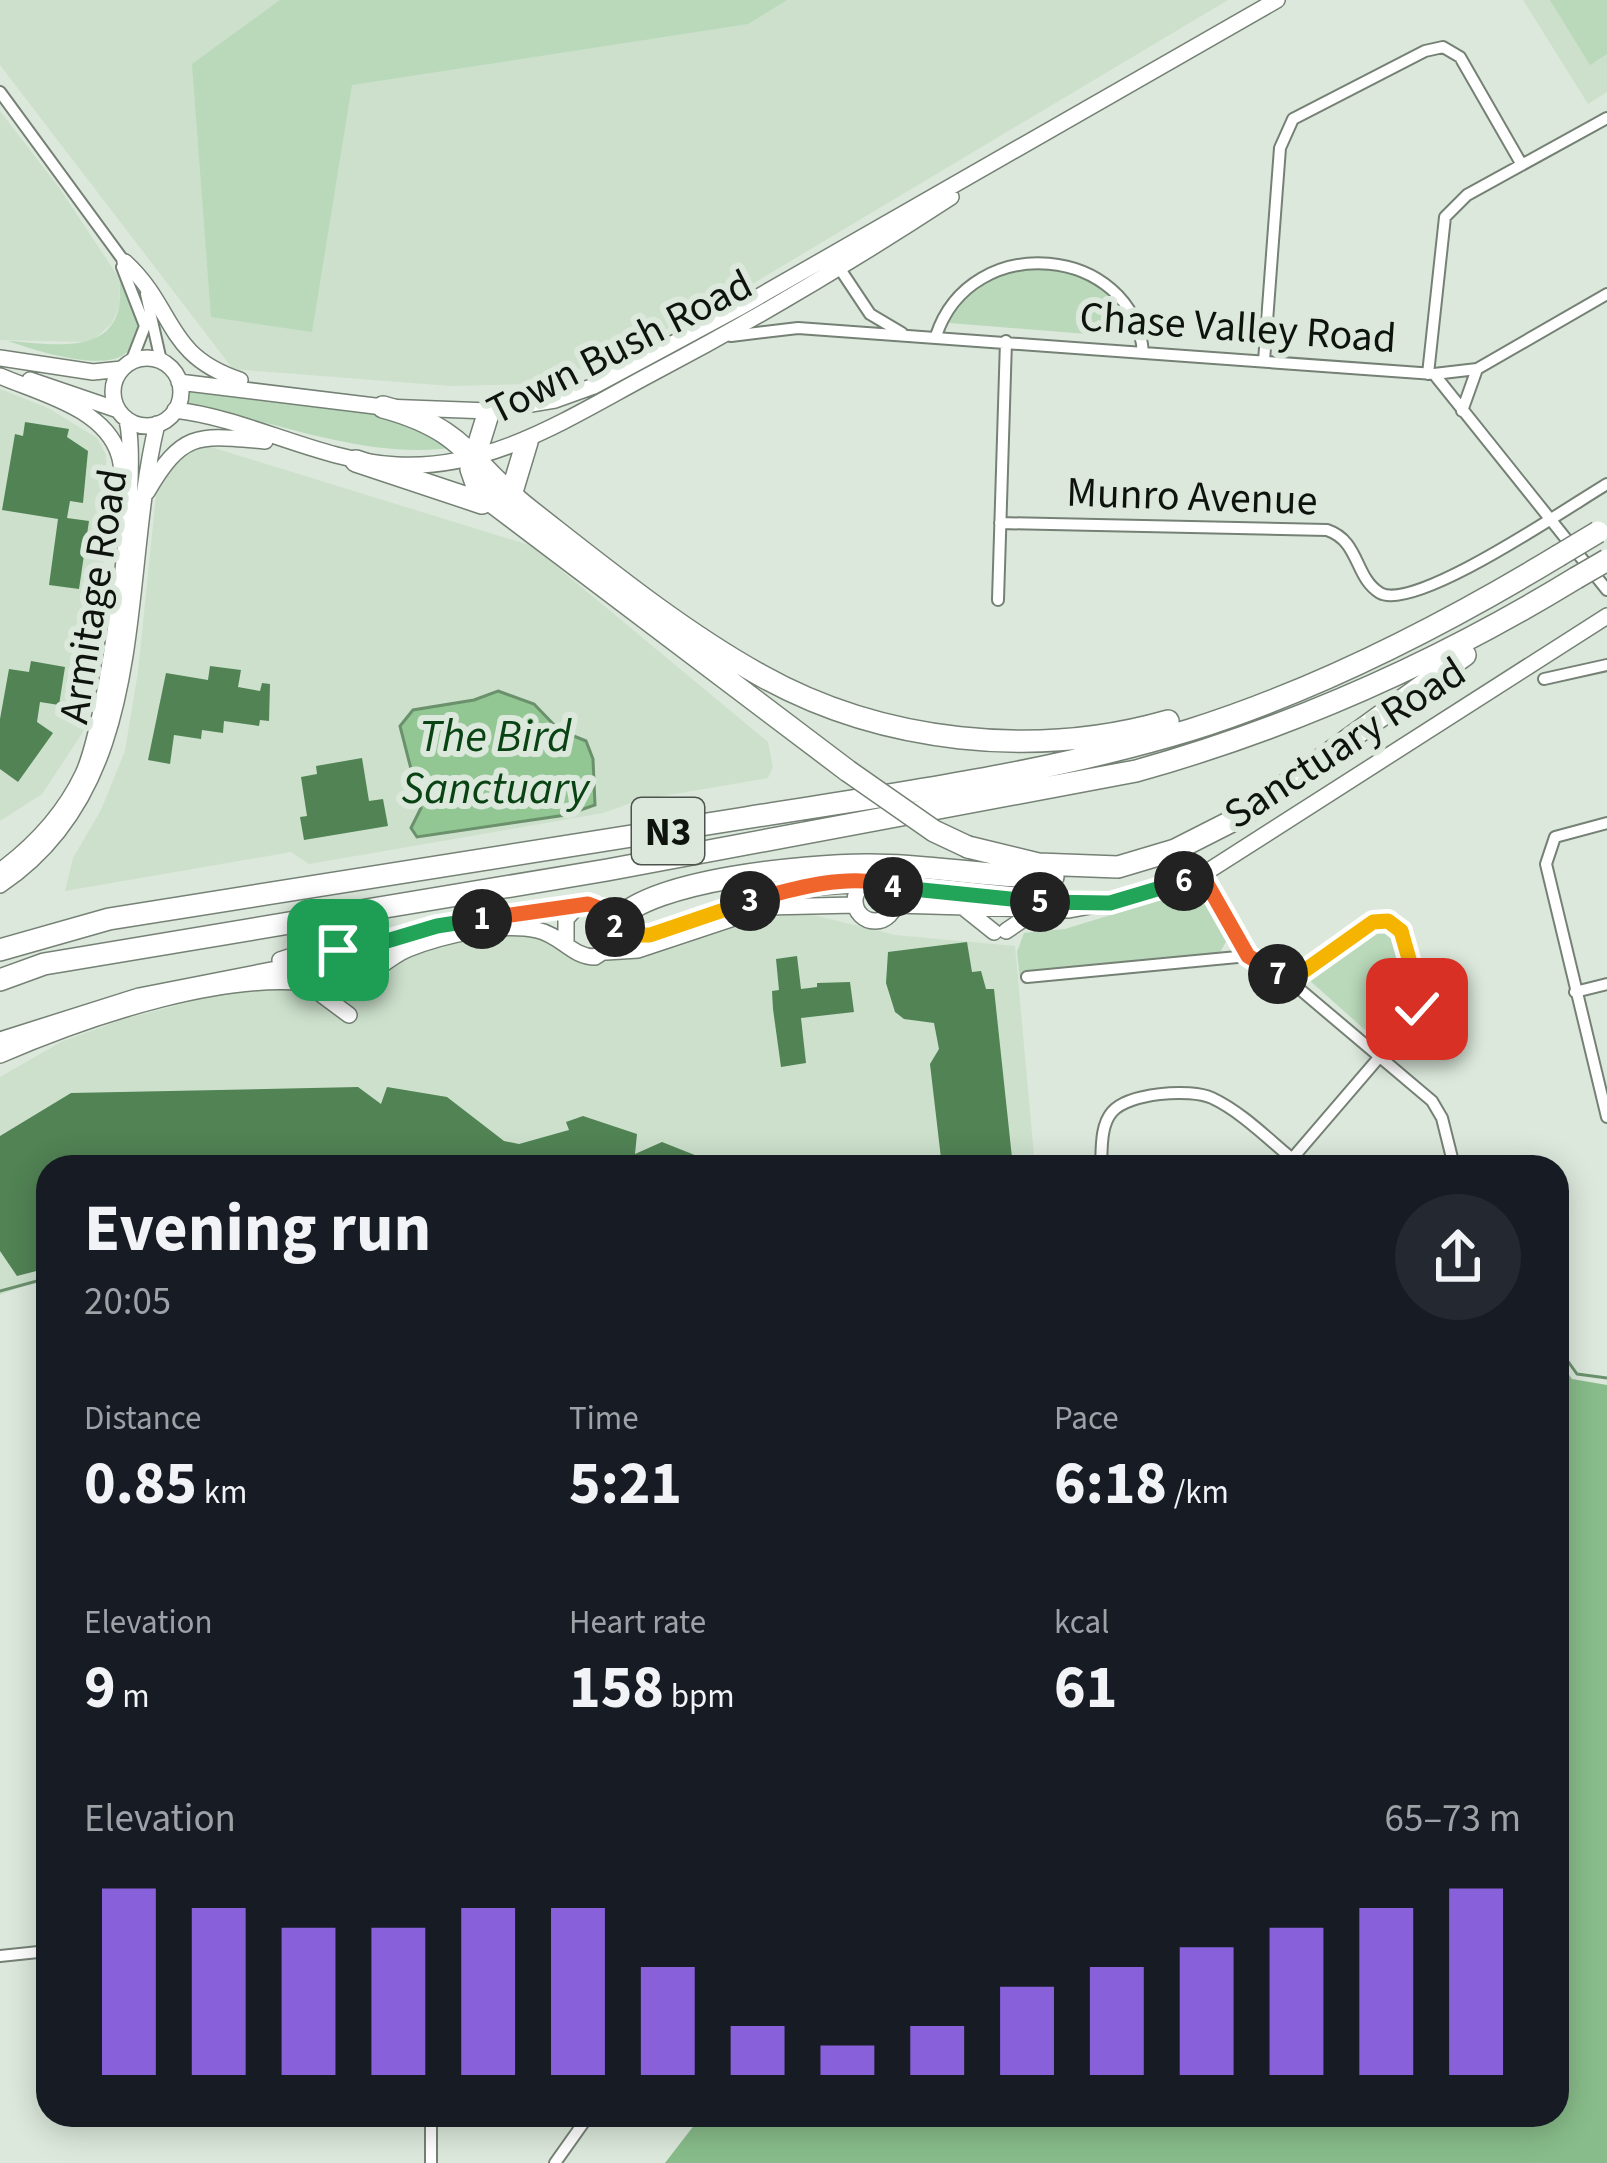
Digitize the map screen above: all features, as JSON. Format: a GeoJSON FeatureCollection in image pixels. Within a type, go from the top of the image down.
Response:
{"type":"FeatureCollection","features":[{"type":"Feature","properties":{"kind":"highway"},"geometry":{"type":"LineString","coordinates":[[383,407],[433,424],[477,457],[511,495],[746,667],[829,707],[887,725],[990,740],[1096,735],[1146,728],[1296,680],[1326,676]]}},
{"type":"Feature","properties":{"kind":"highway"},"geometry":{"type":"LineString","coordinates":[[489,411],[471,469],[474,486],[514,521],[848,770],[934,831],[968,847],[1038,864],[1118,867]]}},
{"type":"Feature","properties":{"kind":"highway"},"geometry":{"type":"LineString","coordinates":[[511,495],[527,442]]}},
{"type":"Feature","properties":{"kind":"highway"},"geometry":{"type":"LineString","coordinates":[[356,461],[463,494],[514,521]]}},
{"type":"Feature","properties":{"kind":"highway","name":"N3"},"geometry":{"type":"LineString","coordinates":[[0,950],[110,920],[946,785],[1113,752],[1236,713],[1326,676],[1460,611],[1603,529]]}},
{"type":"Feature","properties":{"kind":"highway","name":"N3"},"geometry":{"type":"LineString","coordinates":[[0,980],[44,964],[676,858],[1136,771],[1206,752],[1375,688],[1607,560]]}},
{"type":"Feature","properties":{"kind":"highway"},"geometry":{"type":"LineString","coordinates":[[616,928],[637,902],[662,892],[833,867],[867,865],[1025,878],[1118,867],[1175,850],[1244,815],[1553,592]]}},
{"type":"Feature","properties":{"kind":"street","name":"Town Bush Road"},"geometry":{"type":"LineString","coordinates":[[179,382],[383,407],[489,411],[555,400],[593,386],[798,275],[1277,0]]}},
{"type":"Feature","properties":{"kind":"street"},"geometry":{"type":"LineString","coordinates":[[1264,361],[1280,148],[1293,119],[1425,50],[1443,47],[1460,57],[1522,165]]}},
{"type":"Feature","properties":{"kind":"street"},"geometry":{"type":"LineString","coordinates":[[0,92],[125,262],[152,308],[161,361],[179,382],[175,410],[157,424],[142,426],[76,393],[0,375]]}},
{"type":"Feature","properties":{"kind":"street"},"geometry":{"type":"LineString","coordinates":[[1607,118],[1467,195],[1445,218],[1438,250],[1431,374],[1477,369],[1607,294]]}},
{"type":"Feature","properties":{"kind":"street","name":"Town Bush Road"},"geometry":{"type":"LineString","coordinates":[[175,410],[213,415],[356,461],[400,465],[477,457],[527,442],[841,269],[1054,130]]}},
{"type":"Feature","properties":{"kind":"street"},"geometry":{"type":"LineString","coordinates":[[110,242],[143,314],[145,334],[112,393],[122,415]]}},
{"type":"Feature","properties":{"kind":"street"},"geometry":{"type":"LineString","coordinates":[[846,244],[841,269],[870,314],[905,334]]}},
{"type":"Feature","properties":{"kind":"street"},"geometry":{"type":"LineString","coordinates":[[125,262],[145,280],[175,336],[199,362],[275,391]]}},
{"type":"Feature","properties":{"kind":"street"},"geometry":{"type":"LineString","coordinates":[[936,336],[968,284],[1015,265],[1047,263],[1087,275],[1126,302],[1138,322],[1143,352]]}},
{"type":"Feature","properties":{"kind":"street"},"geometry":{"type":"LineString","coordinates":[[798,275],[824,266],[841,269]]}},
{"type":"Feature","properties":{"kind":"street","name":"Chase Valley Road"},"geometry":{"type":"LineString","coordinates":[[717,340],[769,328],[905,334],[1431,374],[1607,590]]}},
{"type":"Feature","properties":{"kind":"street"},"geometry":{"type":"LineString","coordinates":[[998,600],[1006,340]]}},
{"type":"Feature","properties":{"kind":"street"},"geometry":{"type":"LineString","coordinates":[[0,358],[93,372],[161,361]]}},
{"type":"Feature","properties":{"kind":"street"},"geometry":{"type":"LineString","coordinates":[[1462,411],[1477,369]]}},
{"type":"Feature","properties":{"kind":"street"},"geometry":{"type":"LineString","coordinates":[[0,375],[77,409],[106,432],[119,454],[126,514]]}},
{"type":"Feature","properties":{"kind":"street","name":"Armitage Road"},"geometry":{"type":"LineString","coordinates":[[0,871],[58,817],[94,744],[133,454],[122,415]]}},
{"type":"Feature","properties":{"kind":"street","name":"Armitage Road"},"geometry":{"type":"LineString","coordinates":[[0,884],[28,864],[72,817],[106,746],[127,637],[142,500],[157,424]]}},
{"type":"Feature","properties":{"kind":"street"},"geometry":{"type":"LineString","coordinates":[[142,500],[169,456],[196,438],[216,435],[286,441]]}},
{"type":"Feature","properties":{"kind":"street"},"geometry":{"type":"LineString","coordinates":[[1547,520],[1607,484]]}},
{"type":"Feature","properties":{"kind":"street","name":"Munro Avenue"},"geometry":{"type":"LineString","coordinates":[[1000,524],[1328,530],[1348,542],[1378,592],[1395,596],[1435,584],[1547,520]]}},
{"type":"Feature","properties":{"kind":"street","name":"Sanctuary Road"},"geometry":{"type":"LineString","coordinates":[[892,896],[1036,910],[1110,903],[1202,875],[1607,616]]}},
{"type":"Feature","properties":{"kind":"street"},"geometry":{"type":"LineString","coordinates":[[1544,680],[1607,664]]}},
{"type":"Feature","properties":{"kind":"street"},"geometry":{"type":"LineString","coordinates":[[1607,823],[1562,833],[1547,851],[1546,864],[1607,1117]]}},
{"type":"Feature","properties":{"kind":"street"},"geometry":{"type":"LineString","coordinates":[[1202,875],[1248,956],[1290,981],[1437,1108],[1452,1155]]}},
{"type":"Feature","properties":{"kind":"street"},"geometry":{"type":"LineString","coordinates":[[0,1040],[77,1012],[237,973],[338,941],[599,905],[616,928],[650,935],[785,891],[878,881],[892,896],[890,915],[875,922],[862,917],[857,893],[865,884]]}},
{"type":"Feature","properties":{"kind":"street","name":"Sanctuary Road"},"geometry":{"type":"LineString","coordinates":[[892,896],[922,887],[1024,902],[1110,903]]}},
{"type":"Feature","properties":{"kind":"street"},"geometry":{"type":"LineString","coordinates":[[0,1054],[82,1022],[219,988],[271,982],[349,991],[406,950],[436,940],[532,929],[566,942],[587,957],[638,950],[767,907],[856,905]]}},
{"type":"Feature","properties":{"kind":"street"},"geometry":{"type":"LineString","coordinates":[[961,906],[1000,932],[1036,910]]}},
{"type":"Feature","properties":{"kind":"street"},"geometry":{"type":"LineString","coordinates":[[566,942],[566,919],[577,908]]}},
{"type":"Feature","properties":{"kind":"street"},"geometry":{"type":"LineString","coordinates":[[1290,981],[1373,922],[1395,924],[1402,933],[1419,1001],[1412,1019],[1298,1155]]}},
{"type":"Feature","properties":{"kind":"street"},"geometry":{"type":"LineString","coordinates":[[606,952],[616,928]]}},
{"type":"Feature","properties":{"kind":"street"},"geometry":{"type":"LineString","coordinates":[[237,973],[323,960],[332,952],[350,952],[424,929]]}},
{"type":"Feature","properties":{"kind":"street"},"geometry":{"type":"LineString","coordinates":[[350,952],[362,963],[361,980]]}},
{"type":"Feature","properties":{"kind":"street"},"geometry":{"type":"LineString","coordinates":[[1027,977],[1248,956]]}},
{"type":"Feature","properties":{"kind":"street"},"geometry":{"type":"LineString","coordinates":[[323,960],[320,971],[327,986]]}},
{"type":"Feature","properties":{"kind":"street"},"geometry":{"type":"LineString","coordinates":[[271,982],[321,993],[349,1015]]}},
{"type":"Feature","properties":{"kind":"street"},"geometry":{"type":"LineString","coordinates":[[1575,992],[1607,985]]}},
{"type":"Feature","properties":{"kind":"street"},"geometry":{"type":"LineString","coordinates":[[1102,1155],[1104,1132],[1118,1107],[1139,1099],[1196,1094],[1226,1106],[1280,1155]]}},
{"type":"Feature","properties":{"kind":"street"},"geometry":{"type":"LineString","coordinates":[[0,1956],[36,1952]]}},
{"type":"Feature","properties":{"kind":"street"},"geometry":{"type":"LineString","coordinates":[[431,2127],[431,2163]]}},
{"type":"Feature","properties":{"kind":"street"},"geometry":{"type":"LineString","coordinates":[[555,2163],[580,2127]]}},
{"type":"Feature","properties":{"kind":"shaded area"},"geometry":{"type":"Polygon","coordinates":[[[0,0],[1228,0],[727,299],[594,365],[525,384],[451,386],[233,369],[0,65],[0,0]]]}},
{"type":"Feature","properties":{"kind":"shaded area"},"geometry":{"type":"Polygon","coordinates":[[[280,0],[787,0],[748,24],[352,85],[312,332],[211,317],[192,64],[280,0]]]}},
{"type":"Feature","properties":{"kind":"shaded area"},"geometry":{"type":"Polygon","coordinates":[[[1523,0],[1607,0],[1607,92],[1588,104],[1523,0]]]}},
{"type":"Feature","properties":{"kind":"shaded area"},"geometry":{"type":"Polygon","coordinates":[[[1550,0],[1607,0],[1607,54],[1590,65],[1550,0]]]}},
{"type":"Feature","properties":{"kind":"shaded area"},"geometry":{"type":"Polygon","coordinates":[[[0,111],[119,278],[120,305],[112,323],[91,342],[0,340],[0,111]]]}},
{"type":"Feature","properties":{"kind":"shaded area"},"geometry":{"type":"Polygon","coordinates":[[[1043,265],[1087,280],[1109,296],[1122,320],[1124,337],[949,323],[975,288],[1000,275],[1043,265]]]}},
{"type":"Feature","properties":{"kind":"shaded area"},"geometry":{"type":"Polygon","coordinates":[[[120,269],[142,322],[133,345],[123,355],[83,360],[8,341],[73,344],[102,334],[113,324],[119,308],[120,269]]]}},
{"type":"Feature","properties":{"kind":"shaded area"},"geometry":{"type":"Polygon","coordinates":[[[187,386],[413,416],[464,446],[392,449],[324,437],[186,405],[187,386]]]}},
{"type":"Feature","properties":{"kind":"shaded area"},"geometry":{"type":"Polygon","coordinates":[[[0,389],[48,408],[97,438],[106,455],[107,526],[102,580],[91,601],[84,651],[92,667],[85,729],[42,794],[0,821],[0,389]]]}},
{"type":"Feature","properties":{"kind":"shaded area"},"geometry":{"type":"Polygon","coordinates":[[[198,443],[532,546],[768,742],[773,767],[768,778],[639,800],[603,813],[309,864],[291,852],[65,891],[73,858],[101,810],[125,751],[157,486],[162,473],[198,443]]]}},
{"type":"Feature","properties":{"kind":"shaded area"},"geometry":{"type":"Polygon","coordinates":[[[1189,891],[1208,898],[1228,938],[1219,954],[1020,979],[1017,952],[1024,933],[1065,929],[1189,891]]]}},
{"type":"Feature","properties":{"kind":"shaded area"},"geometry":{"type":"Polygon","coordinates":[[[805,913],[895,935],[1015,946],[1034,1155],[36,1155],[36,1282],[0,1295],[0,1077],[61,1042],[121,1020],[242,988],[316,988],[328,995],[382,990],[395,959],[486,936],[532,934],[564,948],[579,963],[661,951],[733,922],[805,913]]]}},
{"type":"Feature","properties":{"kind":"shaded area"},"geometry":{"type":"Polygon","coordinates":[[[1381,921],[1396,926],[1415,1004],[1386,1038],[1372,1036],[1308,979],[1311,970],[1381,921]]]}},
{"type":"Feature","properties":{"kind":"shaded area"},"geometry":{"type":"Polygon","coordinates":[[[1569,1375],[1607,1385],[1607,2163],[665,2163],[693,2127],[1569,2127],[1569,1375]]]}},
{"type":"Feature","properties":{"kind":"water","name":"The Bird Sanctuary"},"geometry":{"type":"Polygon","coordinates":[[[498,691],[534,704],[559,730],[586,741],[593,759],[595,805],[566,815],[417,837],[411,828],[421,808],[400,726],[413,710],[498,691]]]}},
{"type":"Feature","properties":{"kind":"building"},"geometry":{"type":"Polygon","coordinates":[[[25,422],[69,429],[67,437],[88,451],[83,503],[70,501],[67,518],[89,521],[79,589],[49,585],[58,519],[2,510],[15,434],[23,436],[25,422]]]}},
{"type":"Feature","properties":{"kind":"building"},"geometry":{"type":"Polygon","coordinates":[[[31,661],[65,667],[59,705],[40,702],[37,722],[53,733],[18,782],[0,769],[0,719],[9,669],[29,672],[31,661]]]}},
{"type":"Feature","properties":{"kind":"building"},"geometry":{"type":"Polygon","coordinates":[[[210,666],[241,670],[238,687],[260,691],[262,683],[270,684],[269,721],[260,720],[259,726],[224,721],[223,733],[202,730],[201,739],[174,735],[170,764],[148,760],[166,673],[208,680],[210,666]]]}},
{"type":"Feature","properties":{"kind":"building"},"geometry":{"type":"Polygon","coordinates":[[[362,758],[369,801],[383,799],[388,826],[304,840],[300,817],[307,816],[301,777],[317,774],[316,766],[362,758]]]}},
{"type":"Feature","properties":{"kind":"building"},"geometry":{"type":"Polygon","coordinates":[[[967,942],[972,972],[981,971],[986,989],[994,989],[1012,1155],[941,1155],[930,1064],[939,1049],[934,1023],[904,1019],[895,1012],[886,983],[888,952],[967,942]]]}},
{"type":"Feature","properties":{"kind":"building"},"geometry":{"type":"Polygon","coordinates":[[[797,956],[801,989],[817,987],[817,983],[850,982],[854,1012],[801,1018],[806,1063],[781,1067],[772,991],[779,990],[776,959],[797,956]]]}},
{"type":"Feature","properties":{"kind":"building"},"geometry":{"type":"Polygon","coordinates":[[[358,1087],[381,1104],[387,1087],[447,1097],[504,1141],[519,1144],[569,1130],[566,1122],[583,1116],[637,1134],[635,1154],[662,1142],[695,1155],[36,1155],[36,1271],[17,1276],[0,1251],[0,1136],[71,1093],[358,1087]]]}},
{"type":"Feature","properties":{"kind":"waterway"},"geometry":{"type":"LineString","coordinates":[[0,1291],[36,1281]]}},
{"type":"Feature","properties":{"kind":"waterway"},"geometry":{"type":"LineString","coordinates":[[1569,1363],[1577,1374],[1607,1378]]}},
{"type":"Feature","properties":{"kind":"route"},"geometry":{"type":"LineString","coordinates":[[338,950],[350,952],[437,926],[588,904],[609,912],[616,935],[642,937],[766,896],[835,884],[878,881],[890,888],[922,887],[993,899],[1110,903],[1202,875],[1248,956],[1290,981],[1373,922],[1395,924],[1402,933],[1419,994],[1417,1009]]}}]}
